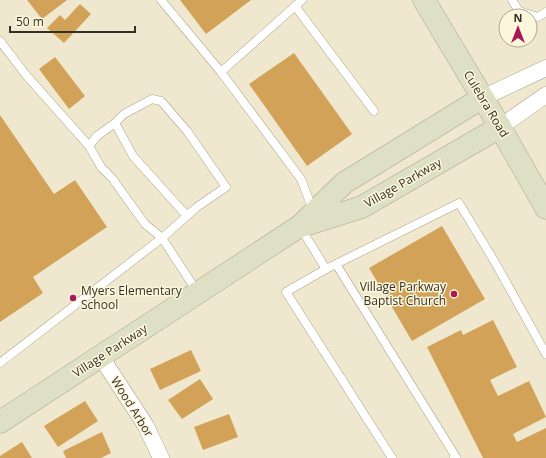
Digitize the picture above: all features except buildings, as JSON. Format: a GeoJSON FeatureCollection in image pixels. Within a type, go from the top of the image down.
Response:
{"type":"FeatureCollection","features":[{"type":"Feature","properties":{"kind":"street","name":"Culebra Road"},"geometry":{"type":"LineString","coordinates":[[424,0],[500,127],[546,208]]}},
{"type":"Feature","properties":{"kind":"street"},"geometry":{"type":"LineString","coordinates":[[482,98],[546,68]]}},
{"type":"Feature","properties":{"kind":"street"},"geometry":{"type":"LineString","coordinates":[[500,127],[546,95]]}},
{"type":"Feature","properties":{"kind":"street","name":"Village Parkway"},"geometry":{"type":"LineString","coordinates":[[0,422],[311,220],[344,183],[482,98]]}},
{"type":"Feature","properties":{"kind":"street","name":"Village Parkway"},"geometry":{"type":"LineString","coordinates":[[311,220],[362,207],[500,127]]}},
{"type":"Feature","properties":{"kind":"street","name":"Wood Arbor"},"geometry":{"type":"LineString","coordinates":[[101,357],[146,426],[161,458]]}},
{"type":"Feature","properties":{"kind":"lane"},"geometry":{"type":"LineString","coordinates":[[161,0],[221,72],[301,180],[326,270]]}},
{"type":"Feature","properties":{"kind":"lane"},"geometry":{"type":"LineString","coordinates":[[221,72],[302,0]]}},
{"type":"Feature","properties":{"kind":"lane"},"geometry":{"type":"LineString","coordinates":[[512,0],[519,11],[538,17],[546,12]]}},
{"type":"Feature","properties":{"kind":"lane"},"geometry":{"type":"LineString","coordinates":[[295,6],[374,111]]}},
{"type":"Feature","properties":{"kind":"lane"},"geometry":{"type":"LineString","coordinates":[[0,41],[31,80],[89,146],[101,167],[112,178],[145,224],[162,238],[198,293]]}},
{"type":"Feature","properties":{"kind":"lane"},"geometry":{"type":"LineString","coordinates":[[0,363],[162,238],[197,207],[226,187],[187,131],[161,101],[152,99],[124,114],[115,123],[97,136],[89,146]]}},
{"type":"Feature","properties":{"kind":"lane"},"geometry":{"type":"LineString","coordinates":[[115,123],[133,156],[188,216]]}},
{"type":"Feature","properties":{"kind":"lane"},"geometry":{"type":"LineString","coordinates":[[392,458],[286,292],[336,264],[459,203],[496,264],[546,354]]}},
{"type":"Feature","properties":{"kind":"lane"},"geometry":{"type":"LineString","coordinates":[[336,264],[456,457],[454,458]]}},
{"type":"Feature","properties":{"kind":"place","name":"Village Parkway Baptist Church"},"geometry":{"type":"Point","coordinates":[454,294]}},
{"type":"Feature","properties":{"kind":"place","name":"Myers Elementary School"},"geometry":{"type":"Point","coordinates":[73,298]}}]}
